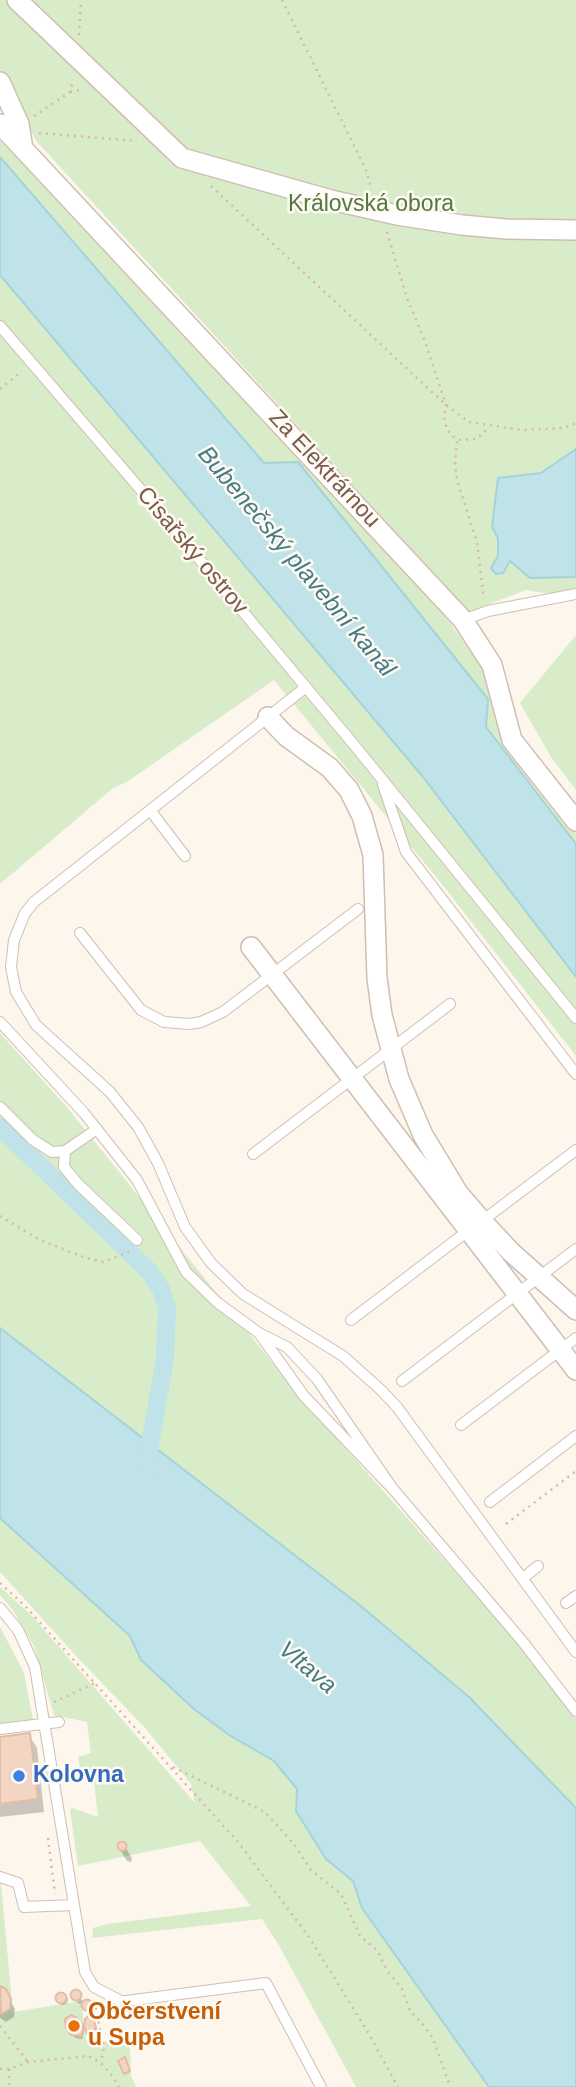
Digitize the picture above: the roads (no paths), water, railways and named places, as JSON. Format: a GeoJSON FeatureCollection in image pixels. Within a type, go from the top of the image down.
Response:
{"type":"FeatureCollection","features":[{"type":"Feature","properties":{"kind":"street"},"geometry":{"type":"LineString","coordinates":[[17,0],[182,158],[331,200],[397,215],[484,227],[576,230]]}},
{"type":"Feature","properties":{"kind":"street","name":"Za Elektrárnou"},"geometry":{"type":"LineString","coordinates":[[0,82],[16,133],[463,620],[492,665],[512,740],[576,821]]}},
{"type":"Feature","properties":{"kind":"street"},"geometry":{"type":"LineString","coordinates":[[268,717],[286,736],[320,758],[335,773],[349,790],[362,816],[373,855],[377,978],[390,1050],[410,1107],[423,1135],[518,1293],[568,1344],[576,1370]]}},
{"type":"Feature","properties":{"kind":"street"},"geometry":{"type":"LineString","coordinates":[[251,947],[352,1079],[476,1225],[540,1276],[576,1310]]}},
{"type":"Feature","properties":{"kind":"lane","name":"Císařský ostrov"},"geometry":{"type":"LineString","coordinates":[[0,326],[306,687],[576,1018]]}},
{"type":"Feature","properties":{"kind":"lane"},"geometry":{"type":"LineString","coordinates":[[463,620],[488,611],[576,594]]}},
{"type":"Feature","properties":{"kind":"lane"},"geometry":{"type":"LineString","coordinates":[[306,687],[45,892],[26,914],[14,940],[13,980],[21,1004],[36,1025],[94,1076],[125,1109],[153,1153],[185,1227],[211,1263],[243,1294],[343,1356],[397,1407],[576,1652]]}},
{"type":"Feature","properties":{"kind":"lane","name":"Císařský ostrov"},"geometry":{"type":"LineString","coordinates":[[381,778],[406,852],[576,1074]]}},
{"type":"Feature","properties":{"kind":"lane"},"geometry":{"type":"LineString","coordinates":[[150,810],[185,856]]}},
{"type":"Feature","properties":{"kind":"lane"},"geometry":{"type":"LineString","coordinates":[[80,933],[131,1001],[141,1010],[164,1022],[189,1024],[212,1018],[358,909]]}},
{"type":"Feature","properties":{"kind":"lane"},"geometry":{"type":"LineString","coordinates":[[253,1154],[450,1004]]}},
{"type":"Feature","properties":{"kind":"lane"},"geometry":{"type":"LineString","coordinates":[[0,1022],[97,1129],[137,1180],[186,1272],[218,1303],[259,1333],[287,1347],[317,1379],[393,1489]]}},
{"type":"Feature","properties":{"kind":"lane"},"geometry":{"type":"LineString","coordinates":[[0,1107],[33,1140],[52,1152],[65,1151],[97,1129]]}},
{"type":"Feature","properties":{"kind":"lane"},"geometry":{"type":"LineString","coordinates":[[351,1320],[576,1150]]}},
{"type":"Feature","properties":{"kind":"lane"},"geometry":{"type":"LineString","coordinates":[[65,1151],[64,1167],[78,1184],[137,1240]]}},
{"type":"Feature","properties":{"kind":"lane"},"geometry":{"type":"LineString","coordinates":[[402,1381],[576,1249]]}},
{"type":"Feature","properties":{"kind":"lane"},"geometry":{"type":"LineString","coordinates":[[259,1333],[304,1396],[393,1489],[523,1642],[576,1711]]}},
{"type":"Feature","properties":{"kind":"lane"},"geometry":{"type":"LineString","coordinates":[[461,1425],[568,1344]]}},
{"type":"Feature","properties":{"kind":"lane"},"geometry":{"type":"LineString","coordinates":[[490,1502],[576,1436]]}},
{"type":"Feature","properties":{"kind":"lane"},"geometry":{"type":"LineString","coordinates":[[523,1578],[538,1566]]}},
{"type":"Feature","properties":{"kind":"lane"},"geometry":{"type":"LineString","coordinates":[[566,1603],[576,1595]]}},
{"type":"Feature","properties":{"kind":"lane"},"geometry":{"type":"LineString","coordinates":[[0,1608],[18,1630],[35,1667],[85,1972],[94,1987],[126,2001],[266,1983],[321,2087]]}},
{"type":"Feature","properties":{"kind":"lane"},"geometry":{"type":"LineString","coordinates":[[0,1729],[59,1722]]}},
{"type":"Feature","properties":{"kind":"lane"},"geometry":{"type":"LineString","coordinates":[[0,1877],[18,1883],[24,1907],[74,1905]]}},
{"type":"Feature","properties":{"kind":"water","name":"Bubenečský plavební kanál"},"geometry":{"type":"Polygon","coordinates":[[[0,157],[264,463],[298,462],[488,699],[486,727],[576,844],[576,977],[423,777],[0,275],[0,157]]]}},
{"type":"Feature","properties":{"kind":"water"},"geometry":{"type":"Polygon","coordinates":[[[576,449],[576,577],[530,578],[510,561],[503,573],[496,574],[491,568],[498,556],[498,538],[492,527],[498,478],[541,473],[576,449]]]}},
{"type":"Feature","properties":{"kind":"water","name":"Vltava"},"geometry":{"type":"Polygon","coordinates":[[[0,1328],[362,1607],[469,1697],[576,1808],[576,2087],[489,2087],[362,1908],[353,1881],[326,1859],[296,1811],[297,1789],[274,1761],[229,1735],[194,1709],[141,1660],[130,1636],[0,1518],[0,1328]]]}},
{"type":"Feature","properties":{"kind":"waterway"},"geometry":{"type":"LineString","coordinates":[[0,1127],[149,1271],[161,1289],[167,1308],[165,1359],[150,1444],[149,1468]]}},
{"type":"Feature","properties":{"kind":"place","name":"Kolovna"},"geometry":{"type":"Point","coordinates":[19,1776]}},
{"type":"Feature","properties":{"kind":"place","name":"Občerstvení u Supa"},"geometry":{"type":"Point","coordinates":[74,2026]}},
{"type":"Feature","properties":{"kind":"park label","name":"Královská obora"},"geometry":{"type":"Point","coordinates":[371,205]}}]}
